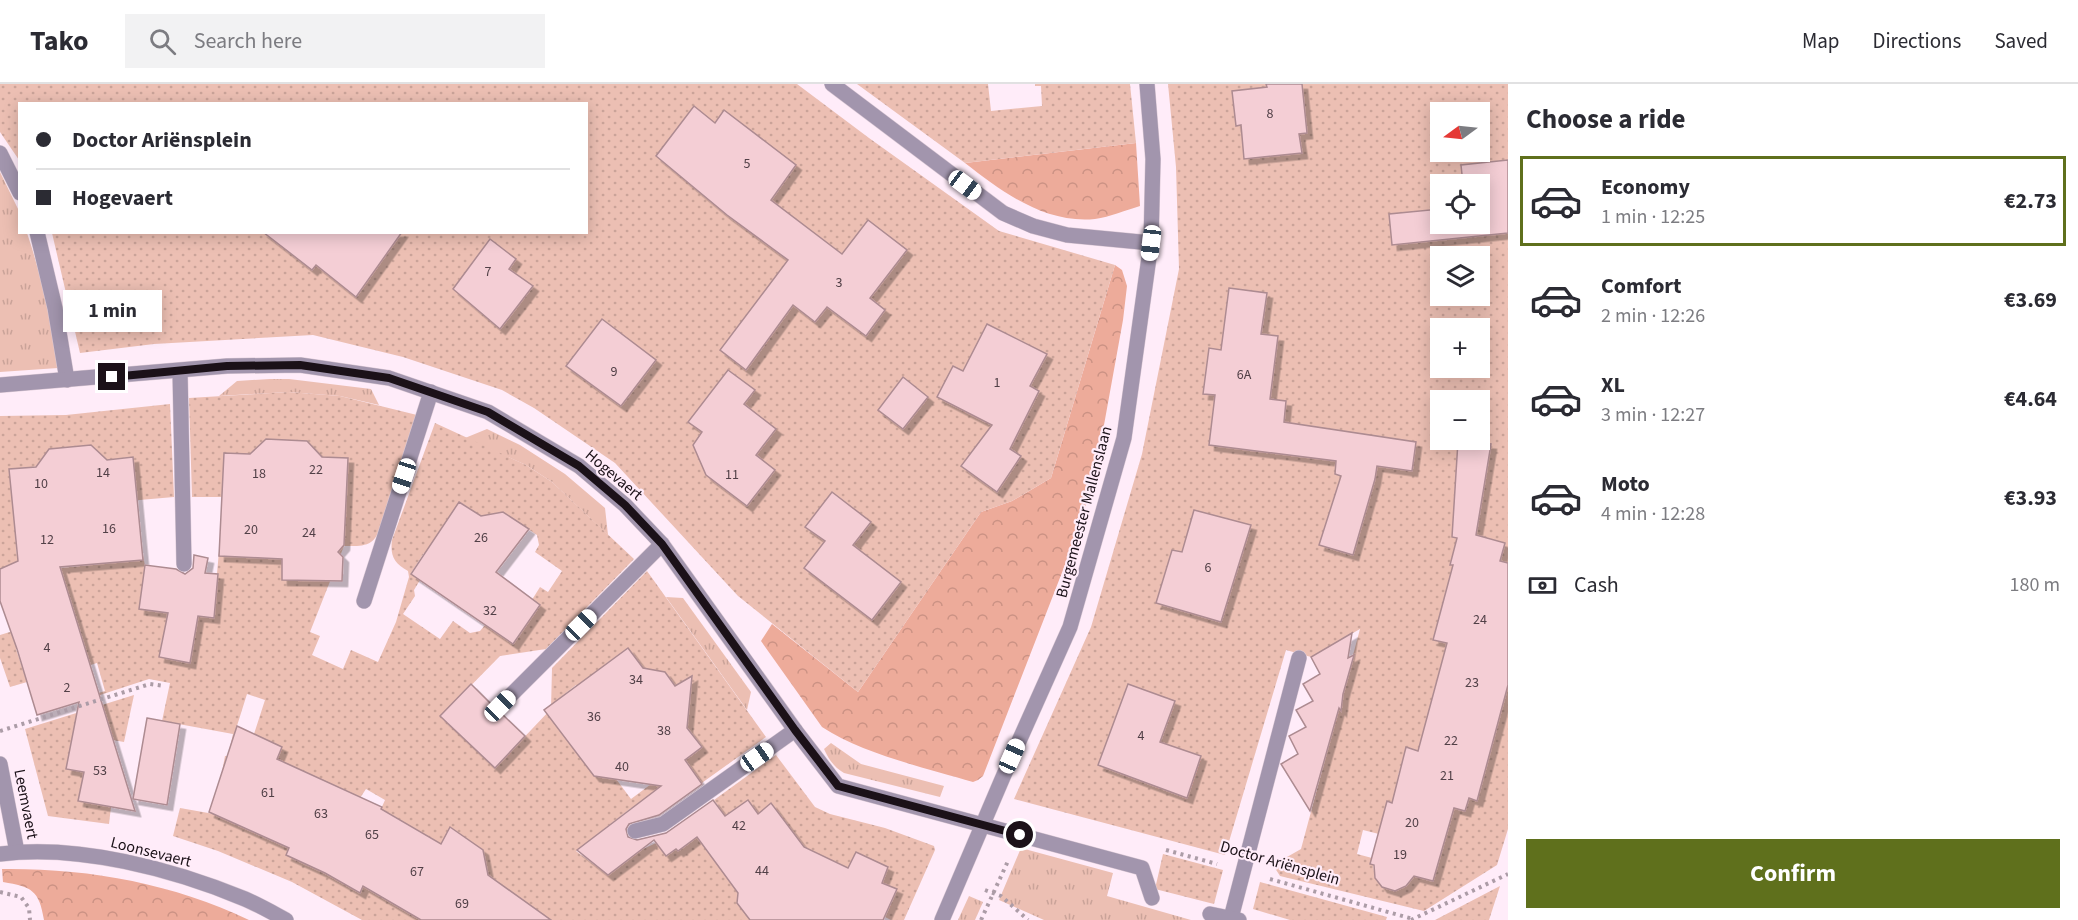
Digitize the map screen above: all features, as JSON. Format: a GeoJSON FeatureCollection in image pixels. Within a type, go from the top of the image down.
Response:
{"type":"FeatureCollection","features":[{"type":"Feature","properties":{"kind":"street"},"geometry":{"type":"LineString","coordinates":[[832,84],[1003,213],[1033,226],[1067,234],[1151,243]]}},
{"type":"Feature","properties":{"kind":"street","name":"Burgemeester Mallenslaan"},"geometry":{"type":"LineString","coordinates":[[983,825],[1070,627],[1125,438],[1151,243],[1153,159],[1147,84]]}},
{"type":"Feature","properties":{"kind":"street"},"geometry":{"type":"LineString","coordinates":[[0,153],[18,189]]}},
{"type":"Feature","properties":{"kind":"street"},"geometry":{"type":"LineString","coordinates":[[37,234],[55,308],[67,380]]}},
{"type":"Feature","properties":{"kind":"street","name":"Hogevaert"},"geometry":{"type":"LineString","coordinates":[[0,385],[227,366],[300,365],[389,378],[488,412],[579,466],[625,505],[662,544],[795,730],[838,786],[983,825]]}},
{"type":"Feature","properties":{"kind":"street"},"geometry":{"type":"LineString","coordinates":[[180,371],[184,564]]}},
{"type":"Feature","properties":{"kind":"street"},"geometry":{"type":"LineString","coordinates":[[364,601],[431,392]]}},
{"type":"Feature","properties":{"kind":"street"},"geometry":{"type":"LineString","coordinates":[[500,706],[662,544]]}},
{"type":"Feature","properties":{"kind":"street"},"geometry":{"type":"LineString","coordinates":[[1210,914],[1235,919],[1243,871],[1299,658]]}},
{"type":"Feature","properties":{"kind":"street"},"geometry":{"type":"LineString","coordinates":[[635,831],[663,824],[795,730]]}},
{"type":"Feature","properties":{"kind":"street","name":"Leemvaert"},"geometry":{"type":"LineString","coordinates":[[0,764],[17,852]]}},
{"type":"Feature","properties":{"kind":"street"},"geometry":{"type":"LineString","coordinates":[[942,920],[983,825],[1142,868],[1152,898]]}},
{"type":"Feature","properties":{"kind":"street","name":"Loonsevaert"},"geometry":{"type":"LineString","coordinates":[[0,854],[17,852],[102,858],[155,869],[201,882],[247,900],[286,920]]}},
{"type":"Feature","properties":{"kind":"path"},"geometry":{"type":"LineString","coordinates":[[0,731],[150,684],[165,686]]}},
{"type":"Feature","properties":{"kind":"path","name":"Doctor Ariënsplein"},"geometry":{"type":"LineString","coordinates":[[1142,868],[1164,849],[1412,919]]}},
{"type":"Feature","properties":{"kind":"path"},"geometry":{"type":"LineString","coordinates":[[1412,919],[1508,874]]}},
{"type":"Feature","properties":{"kind":"path"},"geometry":{"type":"LineString","coordinates":[[960,879],[1001,897],[1028,920]]}},
{"type":"Feature","properties":{"kind":"path"},"geometry":{"type":"LineString","coordinates":[[0,892],[21,897],[29,908],[30,920]]}},
{"type":"Feature","properties":{"kind":"path"},"geometry":{"type":"LineString","coordinates":[[981,920],[993,893]]}},
{"type":"Feature","properties":{"kind":"green space"},"geometry":{"type":"Polygon","coordinates":[[[0,84],[797,84],[999,231],[1115,265],[1051,478],[1012,501],[981,512],[858,692],[738,596],[615,463],[534,408],[502,390],[403,357],[313,335],[154,344],[80,353],[52,234],[588,234],[588,102],[18,102],[18,159],[0,132],[0,84]]]}},
{"type":"Feature","properties":{"kind":"green space"},"geometry":{"type":"Polygon","coordinates":[[[857,84],[988,84],[991,111],[1042,106],[1041,86],[1035,86],[1035,84],[1130,84],[1136,143],[965,163],[857,84]]]}},
{"type":"Feature","properties":{"kind":"green space"},"geometry":{"type":"Polygon","coordinates":[[[1168,84],[1508,84],[1508,563],[1500,561],[1505,543],[1459,531],[1450,564],[1468,569],[1456,610],[1442,607],[1433,639],[1447,643],[1433,694],[1422,752],[1406,748],[1398,776],[1396,804],[1387,801],[1379,834],[1363,830],[1357,854],[1372,858],[1375,878],[1382,887],[1395,891],[1406,886],[1414,876],[1433,881],[1450,819],[1447,806],[1469,798],[1477,800],[1508,685],[1508,829],[1497,865],[1424,911],[1280,876],[1273,865],[1301,849],[1360,629],[1311,657],[1286,650],[1225,855],[1014,799],[1091,627],[1142,454],[1179,269],[1176,167],[1168,84]]]}},
{"type":"Feature","properties":{"kind":"green space"},"geometry":{"type":"Polygon","coordinates":[[[1136,143],[1140,206],[1095,219],[1059,216],[1025,204],[994,185],[965,163],[1136,143]]]}},
{"type":"Feature","properties":{"kind":"green space"},"geometry":{"type":"Polygon","coordinates":[[[0,172],[18,209],[18,234],[27,234],[37,266],[46,299],[58,368],[0,372],[0,172]]]}},
{"type":"Feature","properties":{"kind":"green space"},"geometry":{"type":"Polygon","coordinates":[[[1115,265],[1122,270],[1127,286],[1123,320],[1102,436],[1082,521],[983,776],[973,782],[875,753],[838,737],[822,727],[761,641],[772,624],[858,692],[981,512],[1012,501],[1051,478],[1115,265]]]}},
{"type":"Feature","properties":{"kind":"green space"},"geometry":{"type":"Polygon","coordinates":[[[289,379],[371,389],[379,405],[340,396],[288,392],[219,396],[237,381],[289,379]]]}},
{"type":"Feature","properties":{"kind":"green space"},"geometry":{"type":"Polygon","coordinates":[[[288,392],[340,396],[417,415],[398,483],[378,534],[368,544],[344,546],[310,632],[320,636],[312,655],[343,669],[351,650],[378,662],[396,622],[409,577],[408,571],[394,559],[392,540],[435,423],[526,465],[552,482],[634,559],[546,649],[500,656],[441,716],[495,768],[551,709],[552,668],[647,571],[766,737],[678,800],[631,808],[576,851],[608,875],[643,849],[656,843],[666,856],[676,849],[678,851],[697,837],[738,893],[737,903],[750,920],[551,920],[460,855],[381,809],[385,800],[366,789],[360,798],[276,759],[281,747],[254,734],[265,700],[247,694],[236,729],[244,828],[289,848],[286,855],[305,856],[359,893],[363,886],[404,910],[440,920],[362,920],[292,882],[218,851],[173,836],[180,808],[214,814],[225,756],[228,756],[233,734],[162,721],[170,683],[149,679],[94,697],[92,695],[105,691],[97,663],[84,667],[8,566],[0,569],[0,416],[66,415],[170,404],[174,497],[128,501],[135,482],[133,457],[99,461],[49,449],[42,458],[43,466],[10,469],[11,493],[26,492],[31,529],[15,531],[17,556],[52,561],[60,568],[101,564],[108,555],[141,544],[145,566],[140,609],[213,618],[220,540],[260,558],[282,559],[283,580],[302,580],[320,564],[347,483],[348,459],[224,453],[223,478],[231,497],[192,497],[189,398],[288,392]],[[460,502],[446,522],[432,558],[424,553],[411,573],[420,580],[414,590],[415,596],[403,614],[440,639],[453,621],[470,633],[480,631],[485,625],[513,644],[527,624],[530,603],[540,587],[548,592],[562,571],[535,552],[539,545],[537,535],[503,512],[492,514],[488,521],[460,502]],[[162,639],[159,657],[190,663],[193,645],[162,639]],[[628,648],[607,663],[612,670],[582,692],[576,685],[557,700],[631,799],[701,747],[681,720],[688,715],[689,704],[665,672],[654,670],[648,675],[628,648]]]}},
{"type":"Feature","properties":{"kind":"green space"},"geometry":{"type":"Polygon","coordinates":[[[487,429],[520,445],[565,474],[605,508],[608,535],[552,482],[526,465],[465,438],[487,429]]]}},
{"type":"Feature","properties":{"kind":"green space"},"geometry":{"type":"Polygon","coordinates":[[[666,597],[683,598],[751,692],[747,710],[666,597]]]}},
{"type":"Feature","properties":{"kind":"green space"},"geometry":{"type":"Polygon","coordinates":[[[39,623],[44,641],[16,649],[27,682],[10,687],[0,658],[0,635],[39,623]]]}},
{"type":"Feature","properties":{"kind":"green space"},"geometry":{"type":"Polygon","coordinates":[[[134,695],[124,742],[73,733],[66,769],[84,772],[78,800],[111,807],[109,824],[48,816],[25,729],[134,695]]]}},
{"type":"Feature","properties":{"kind":"green space"},"geometry":{"type":"Polygon","coordinates":[[[831,743],[861,764],[944,786],[940,797],[844,773],[832,763],[824,749],[831,743]]]}},
{"type":"Feature","properties":{"kind":"green space"},"geometry":{"type":"Polygon","coordinates":[[[776,755],[815,807],[830,814],[885,828],[934,846],[935,850],[904,920],[891,920],[885,917],[897,890],[882,883],[888,867],[856,853],[848,868],[834,861],[824,882],[771,804],[758,814],[748,800],[725,816],[714,800],[776,755]]]}},
{"type":"Feature","properties":{"kind":"green space"},"geometry":{"type":"Polygon","coordinates":[[[1021,848],[1113,873],[1107,896],[1191,920],[1044,920],[999,900],[1021,848]]]}},
{"type":"Feature","properties":{"kind":"green space"},"geometry":{"type":"Polygon","coordinates":[[[1163,854],[1223,870],[1214,904],[1155,889],[1163,854]]]}},
{"type":"Feature","properties":{"kind":"green space"},"geometry":{"type":"Polygon","coordinates":[[[2,869],[66,871],[128,880],[190,896],[249,920],[44,920],[40,902],[36,896],[27,888],[3,882],[2,869]]]}},
{"type":"Feature","properties":{"kind":"green space"},"geometry":{"type":"Polygon","coordinates":[[[1260,882],[1387,917],[1386,920],[1290,920],[1253,909],[1260,882]]]}},
{"type":"Feature","properties":{"kind":"green space"},"geometry":{"type":"Polygon","coordinates":[[[1500,886],[1489,920],[1435,920],[1500,886]]]}},
{"type":"Feature","properties":{"kind":"green space"},"geometry":{"type":"Polygon","coordinates":[[[969,896],[983,902],[975,920],[958,920],[969,896]]]}},
{"type":"Feature","properties":{"kind":"building"},"geometry":{"type":"Polygon","coordinates":[[[1266,84],[1302,84],[1307,133],[1299,134],[1302,153],[1244,159],[1241,125],[1236,126],[1232,91],[1267,87],[1266,84]]]}},
{"type":"Feature","properties":{"kind":"building"},"geometry":{"type":"Polygon","coordinates":[[[694,106],[715,123],[724,110],[796,165],[771,200],[842,254],[868,220],[907,250],[870,298],[885,310],[866,336],[827,307],[815,322],[793,305],[746,370],[720,350],[788,260],[727,215],[656,156],[694,106]]]}},
{"type":"Feature","properties":{"kind":"building"},"geometry":{"type":"Polygon","coordinates":[[[1508,160],[1508,233],[1392,245],[1389,214],[1430,210],[1430,234],[1490,234],[1490,174],[1462,174],[1461,165],[1508,160]]]}},
{"type":"Feature","properties":{"kind":"building"},"geometry":{"type":"Polygon","coordinates":[[[266,234],[401,234],[356,297],[316,265],[312,270],[266,234]]]}},
{"type":"Feature","properties":{"kind":"building"},"geometry":{"type":"Polygon","coordinates":[[[490,239],[516,259],[509,269],[533,286],[500,329],[453,289],[490,239]]]}},
{"type":"Feature","properties":{"kind":"building"},"geometry":{"type":"Polygon","coordinates":[[[1229,288],[1267,293],[1261,334],[1278,336],[1270,399],[1286,401],[1284,422],[1416,442],[1412,471],[1377,466],[1353,555],[1319,545],[1341,476],[1335,474],[1336,461],[1209,445],[1215,395],[1203,394],[1209,348],[1221,350],[1229,288]]]}},
{"type":"Feature","properties":{"kind":"building"},"geometry":{"type":"Polygon","coordinates":[[[602,319],[656,360],[621,406],[566,366],[602,319]]]}},
{"type":"Feature","properties":{"kind":"building"},"geometry":{"type":"Polygon","coordinates":[[[987,324],[1047,354],[1030,386],[1039,391],[1010,449],[1021,456],[997,492],[961,466],[992,425],[937,397],[953,366],[963,371],[987,324]]]}},
{"type":"Feature","properties":{"kind":"building"},"geometry":{"type":"Polygon","coordinates":[[[728,370],[755,390],[744,404],[776,429],[756,455],[775,470],[747,506],[706,475],[693,445],[702,432],[688,422],[728,370]]]}},
{"type":"Feature","properties":{"kind":"building"},"geometry":{"type":"Polygon","coordinates":[[[903,377],[928,397],[903,429],[878,410],[903,377]]]}},
{"type":"Feature","properties":{"kind":"building"},"geometry":{"type":"Polygon","coordinates":[[[266,439],[307,441],[322,457],[348,458],[344,545],[338,552],[343,557],[342,581],[282,580],[282,559],[219,556],[224,453],[250,454],[266,439]]]}},
{"type":"Feature","properties":{"kind":"building"},"geometry":{"type":"Polygon","coordinates":[[[1491,444],[1476,535],[1505,543],[1500,561],[1508,563],[1508,685],[1477,801],[1469,798],[1465,811],[1454,808],[1433,881],[1414,876],[1406,886],[1395,891],[1382,887],[1375,878],[1374,865],[1370,864],[1387,801],[1392,803],[1406,747],[1418,751],[1447,643],[1433,640],[1453,565],[1450,565],[1457,538],[1452,537],[1457,450],[1490,450],[1491,444]]]}},
{"type":"Feature","properties":{"kind":"building"},"geometry":{"type":"Polygon","coordinates":[[[91,445],[107,460],[133,457],[143,560],[60,567],[135,811],[78,801],[84,772],[66,769],[79,702],[37,715],[0,601],[0,569],[18,561],[9,469],[36,467],[49,449],[91,445]]]}},
{"type":"Feature","properties":{"kind":"building"},"geometry":{"type":"Polygon","coordinates":[[[832,492],[871,522],[853,545],[901,582],[872,620],[804,568],[825,541],[805,527],[832,492]]]}},
{"type":"Feature","properties":{"kind":"building"},"geometry":{"type":"Polygon","coordinates":[[[459,502],[481,516],[503,512],[529,529],[496,572],[540,605],[513,644],[411,574],[459,502]]]}},
{"type":"Feature","properties":{"kind":"building"},"geometry":{"type":"Polygon","coordinates":[[[1194,510],[1251,525],[1221,622],[1156,603],[1172,550],[1182,552],[1194,510]]]}},
{"type":"Feature","properties":{"kind":"building"},"geometry":{"type":"Polygon","coordinates":[[[194,555],[208,558],[205,573],[218,574],[214,618],[198,616],[190,663],[159,657],[168,613],[139,609],[145,565],[176,569],[185,574],[193,568],[194,555]]]}},
{"type":"Feature","properties":{"kind":"building"},"geometry":{"type":"Polygon","coordinates":[[[1352,633],[1348,658],[1354,655],[1343,694],[1341,711],[1339,708],[1310,811],[1281,764],[1298,754],[1289,736],[1306,727],[1296,710],[1313,701],[1303,684],[1320,674],[1311,657],[1352,633]]]}},
{"type":"Feature","properties":{"kind":"building"},"geometry":{"type":"Polygon","coordinates":[[[628,648],[643,668],[665,672],[675,686],[692,676],[687,728],[702,747],[685,760],[702,784],[659,815],[629,824],[626,829],[628,837],[637,840],[666,833],[713,800],[725,816],[748,800],[758,814],[771,803],[804,847],[848,868],[856,852],[888,867],[882,883],[897,889],[883,920],[750,920],[737,903],[738,893],[697,837],[678,851],[676,849],[666,856],[654,840],[608,875],[577,850],[661,786],[594,776],[544,710],[628,648]]]}},
{"type":"Feature","properties":{"kind":"building"},"geometry":{"type":"Polygon","coordinates":[[[471,684],[491,704],[494,713],[503,715],[525,736],[495,768],[440,716],[471,684]]]}},
{"type":"Feature","properties":{"kind":"building"},"geometry":{"type":"Polygon","coordinates":[[[1128,684],[1175,701],[1160,742],[1201,756],[1187,798],[1098,765],[1128,684]]]}},
{"type":"Feature","properties":{"kind":"building"},"geometry":{"type":"Polygon","coordinates":[[[147,718],[180,724],[167,805],[133,799],[147,718]]]}},
{"type":"Feature","properties":{"kind":"building"},"geometry":{"type":"Polygon","coordinates":[[[237,726],[282,747],[277,759],[382,807],[381,809],[441,844],[450,827],[483,850],[488,875],[551,920],[421,920],[363,886],[360,893],[325,873],[286,855],[289,848],[209,812],[237,726]]]}},
{"type":"Feature","properties":{"kind":"route"},"geometry":{"type":"LineString","coordinates":[[112,377],[227,366],[300,365],[389,378],[488,412],[579,466],[625,505],[662,544],[795,730],[838,786],[1020,835]]}}]}
